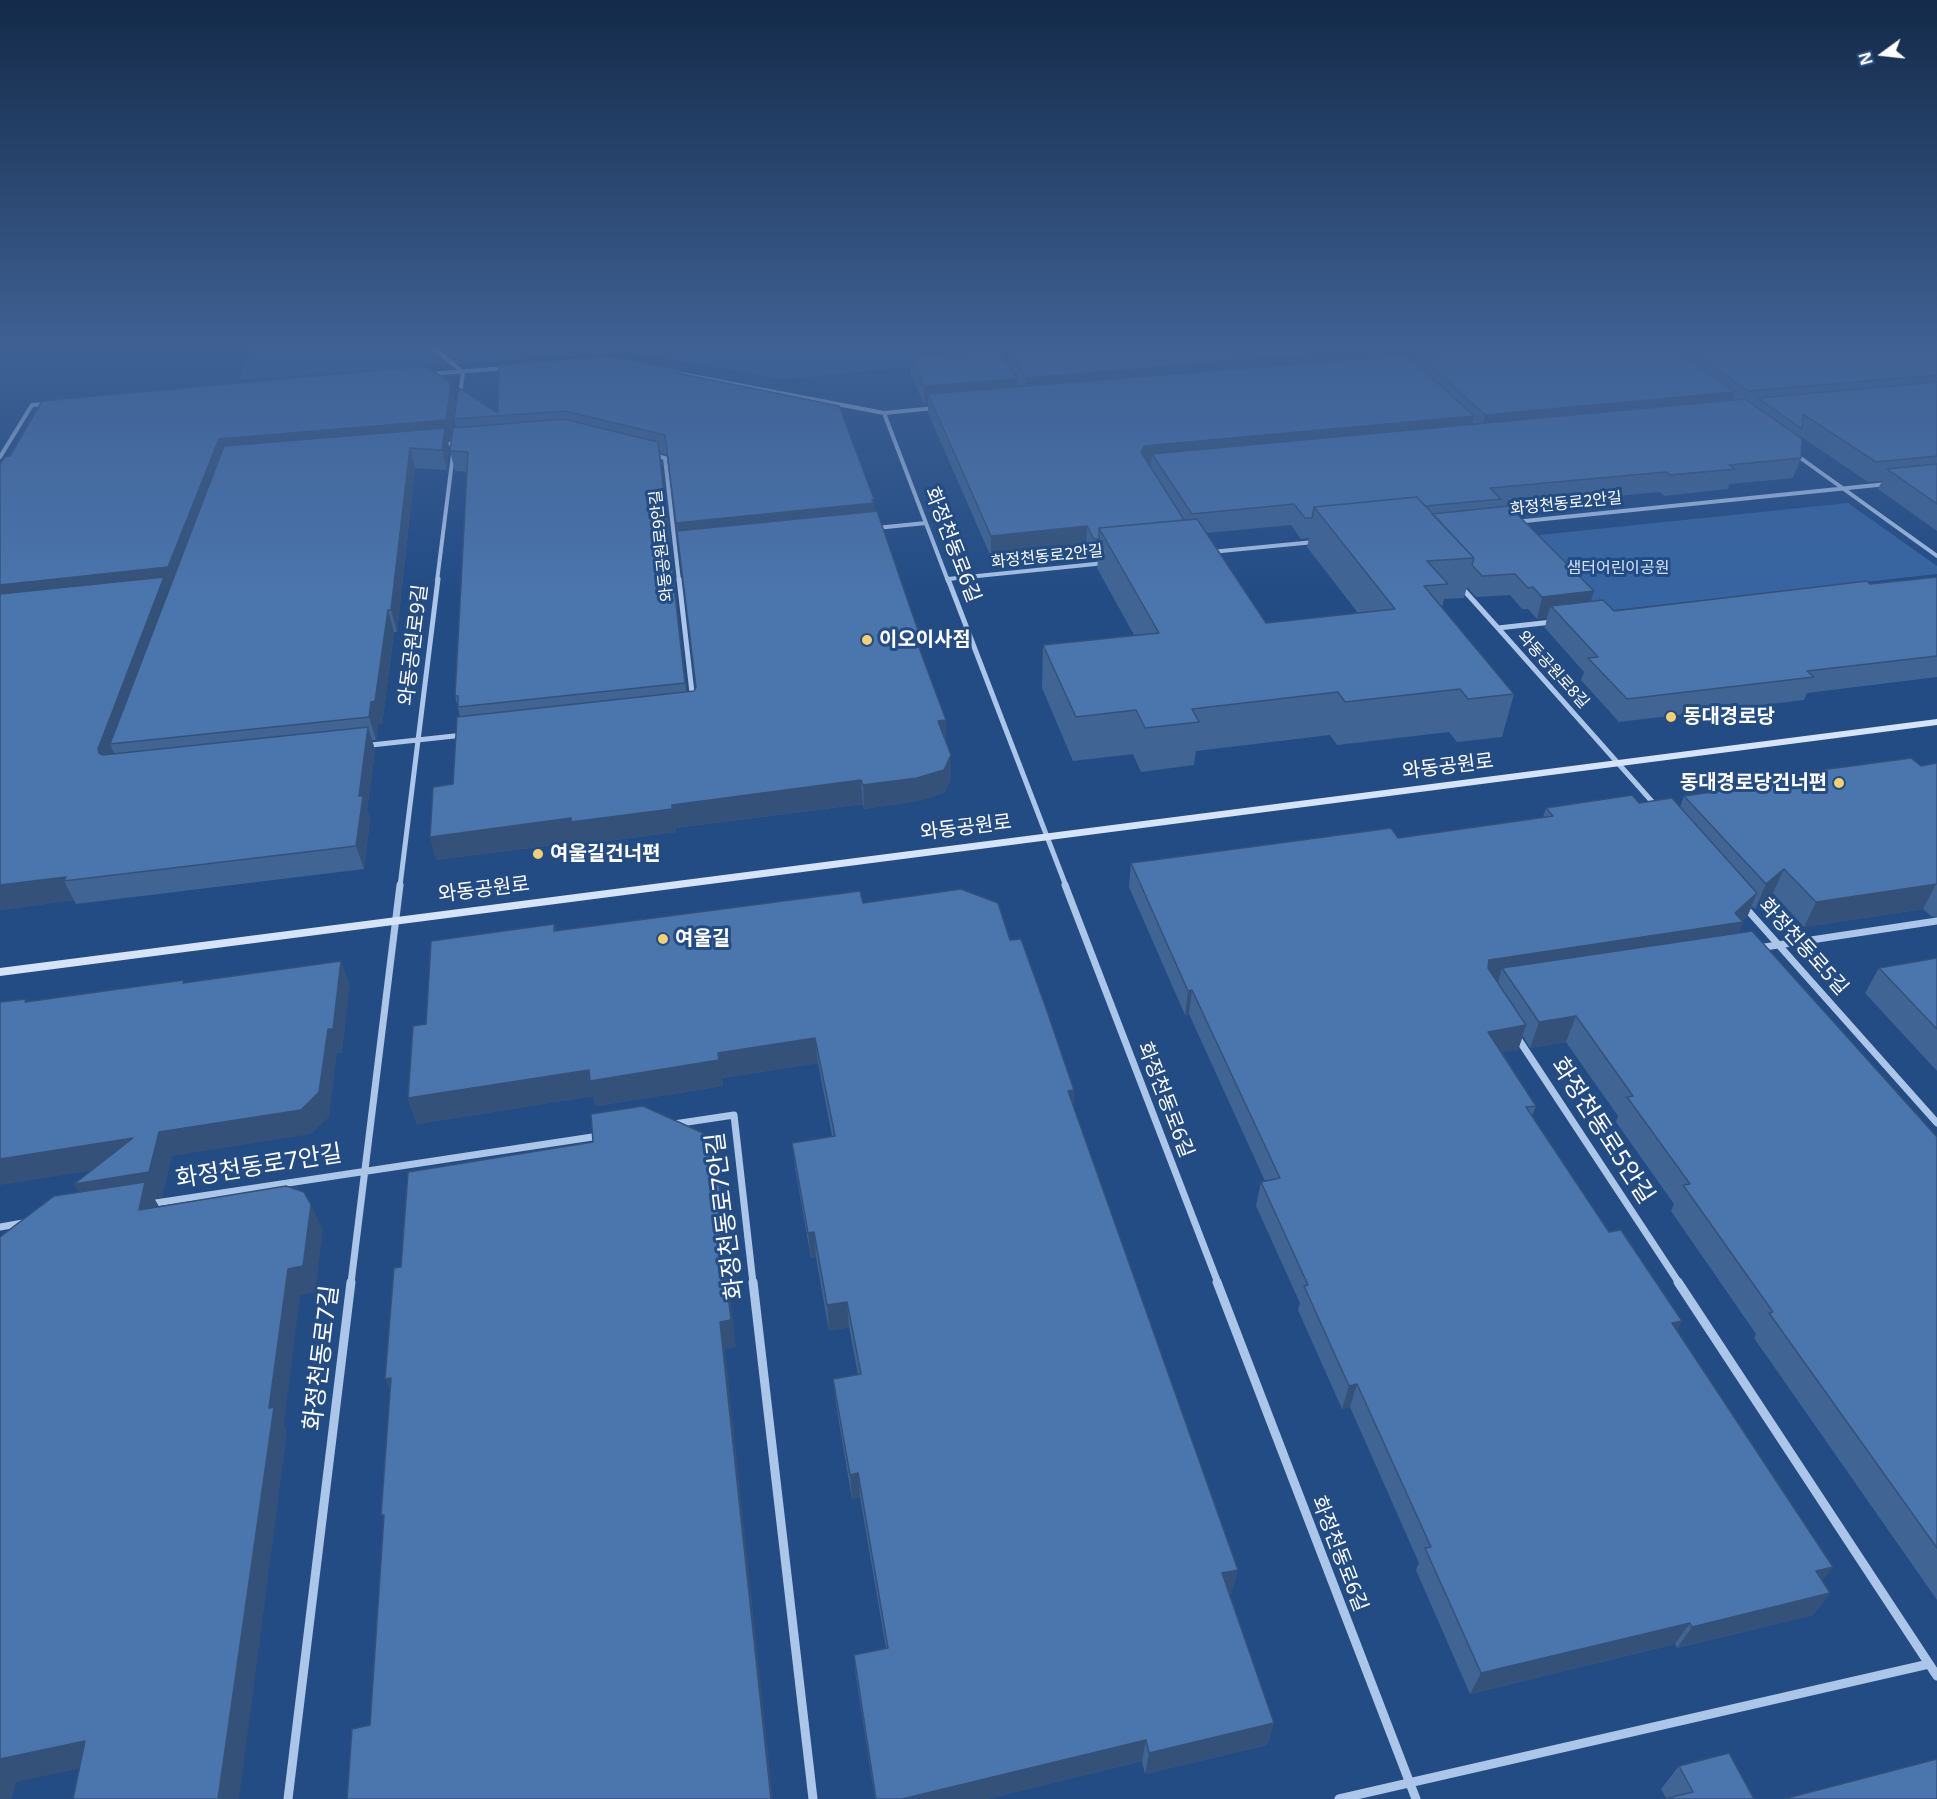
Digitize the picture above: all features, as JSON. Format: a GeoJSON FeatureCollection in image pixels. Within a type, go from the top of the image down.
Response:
{"type":"FeatureCollection","features":[{"type":"Feature","properties":{"kind":"street"},"geometry":{"type":"LineString","coordinates":[[0,458],[18,429]]}},
{"type":"Feature","properties":{"kind":"street","name":"화정천동로6길"},"geometry":{"type":"LineString","coordinates":[[890,429],[1416,1799]]}},
{"type":"Feature","properties":{"kind":"street","name":"와동공원로9길"},"geometry":{"type":"LineString","coordinates":[[395,921],[456,434]]}},
{"type":"Feature","properties":{"kind":"street","name":"와동공원로9안길"},"geometry":{"type":"LineString","coordinates":[[568,434],[665,458],[675,548],[694,710],[113,773],[228,462],[568,434]]}},
{"type":"Feature","properties":{"kind":"street"},"geometry":{"type":"LineString","coordinates":[[1787,448],[1937,556]]}},
{"type":"Feature","properties":{"kind":"street","name":"화정천동로2안길"},"geometry":{"type":"LineString","coordinates":[[1504,523],[1890,484]]}},
{"type":"Feature","properties":{"kind":"street"},"geometry":{"type":"LineString","coordinates":[[866,529],[926,524]]}},
{"type":"Feature","properties":{"kind":"street"},"geometry":{"type":"LineString","coordinates":[[1209,553],[1316,542]]}},
{"type":"Feature","properties":{"kind":"street"},"geometry":{"type":"LineString","coordinates":[[675,548],[687,547]]}},
{"type":"Feature","properties":{"kind":"street","name":"화정천동로2안길"},"geometry":{"type":"LineString","coordinates":[[948,579],[1114,562]]}},
{"type":"Feature","properties":{"kind":"street"},"geometry":{"type":"LineString","coordinates":[[1458,584],[1498,628]]}},
{"type":"Feature","properties":{"kind":"street"},"geometry":{"type":"LineString","coordinates":[[169,594],[180,593]]}},
{"type":"Feature","properties":{"kind":"street","name":"와동공원로8길"},"geometry":{"type":"LineString","coordinates":[[1498,628],[1557,621]]}},
{"type":"Feature","properties":{"kind":"street","name":"와동공원로8길"},"geometry":{"type":"LineString","coordinates":[[1498,628],[1620,765]]}},
{"type":"Feature","properties":{"kind":"street","name":"와동공원로"},"geometry":{"type":"LineString","coordinates":[[0,972],[1937,723]]}},
{"type":"Feature","properties":{"kind":"street"},"geometry":{"type":"LineString","coordinates":[[1620,765],[1659,810]]}},
{"type":"Feature","properties":{"kind":"street","name":"화정천동로5길"},"geometry":{"type":"LineString","coordinates":[[1739,900],[1937,1123]]}},
{"type":"Feature","properties":{"kind":"street","name":"화정천동로7길"},"geometry":{"type":"LineString","coordinates":[[288,1799],[395,921]]}},
{"type":"Feature","properties":{"kind":"street"},"geometry":{"type":"LineString","coordinates":[[1743,950],[1937,921]]}},
{"type":"Feature","properties":{"kind":"street","name":"화정천동로5안길"},"geometry":{"type":"LineString","coordinates":[[1511,1029],[1937,1676]]}},
{"type":"Feature","properties":{"kind":"street","name":"화정천동로7안길"},"geometry":{"type":"LineString","coordinates":[[665,1126],[734,1115],[813,1799]]}},
{"type":"Feature","properties":{"kind":"street","name":"화정천동로7안길"},"geometry":{"type":"LineString","coordinates":[[141,1205],[607,1134]]}},
{"type":"Feature","properties":{"kind":"street"},"geometry":{"type":"LineString","coordinates":[[0,1227],[35,1221]]}},
{"type":"Feature","properties":{"kind":"street"},"geometry":{"type":"LineString","coordinates":[[1340,1799],[1929,1664]]}},
{"type":"Feature","properties":{"kind":"green space","name":"샘터어린이공원"},"geometry":{"type":"Polygon","coordinates":[[[1848,503],[1937,566],[1937,574],[1596,612],[1520,537],[1848,503]]]}},
{"type":"Feature","properties":{"kind":"building"},"geometry":{"type":"Polygon","coordinates":[[[26,429],[339,429],[219,439],[168,567],[0,585],[0,464],[5,457],[10,456],[26,429]]]}},
{"type":"Feature","properties":{"kind":"building"},"geometry":{"type":"Polygon","coordinates":[[[445,429],[442,450],[410,448],[391,610],[388,610],[375,701],[371,702],[369,717],[110,744],[224,446],[445,429]]]}},
{"type":"Feature","properties":{"kind":"building"},"geometry":{"type":"Polygon","coordinates":[[[453,429],[605,429],[658,442],[685,683],[458,707],[458,696],[455,696],[468,452],[450,451],[453,429]]]}},
{"type":"Feature","properties":{"kind":"building"},"geometry":{"type":"Polygon","coordinates":[[[640,429],[848,429],[874,503],[676,523],[665,435],[640,429]]]}},
{"type":"Feature","properties":{"kind":"building"},"geometry":{"type":"Polygon","coordinates":[[[944,429],[1332,429],[1144,446],[1141,452],[1184,520],[1099,528],[1099,539],[1094,539],[1087,526],[991,536],[944,429]]]}},
{"type":"Feature","properties":{"kind":"building"},"geometry":{"type":"Polygon","coordinates":[[[1422,429],[1788,429],[1802,439],[1801,458],[1729,465],[1735,469],[1670,475],[1666,472],[1490,488],[1501,499],[1425,506],[1417,497],[1314,507],[1312,518],[1305,518],[1294,504],[1192,514],[1152,454],[1422,429]]]}},
{"type":"Feature","properties":{"kind":"building"},"geometry":{"type":"Polygon","coordinates":[[[1826,429],[1937,429],[1937,456],[1876,462],[1826,429]]]}},
{"type":"Feature","properties":{"kind":"building"},"geometry":{"type":"Polygon","coordinates":[[[1937,464],[1937,504],[1887,469],[1937,464]]]}},
{"type":"Feature","properties":{"kind":"building"},"geometry":{"type":"Polygon","coordinates":[[[1417,497],[1474,558],[1427,561],[1448,584],[1424,586],[1514,694],[1468,699],[1460,689],[1345,702],[1338,692],[1192,709],[1199,722],[1145,728],[1136,710],[1076,717],[1043,645],[1159,633],[1099,528],[1197,519],[1266,623],[1395,609],[1314,507],[1417,497]]]}},
{"type":"Feature","properties":{"kind":"building"},"geometry":{"type":"Polygon","coordinates":[[[1509,506],[1594,591],[1542,597],[1533,587],[1528,588],[1515,574],[1482,576],[1472,565],[1474,558],[1432,514],[1509,506]]]}},
{"type":"Feature","properties":{"kind":"building"},"geometry":{"type":"Polygon","coordinates":[[[877,511],[919,633],[914,634],[946,720],[938,721],[951,755],[944,770],[917,778],[863,785],[861,780],[672,805],[672,809],[571,822],[571,818],[430,837],[433,787],[453,784],[457,717],[694,691],[696,687],[677,531],[877,511]]]}},
{"type":"Feature","properties":{"kind":"building"},"geometry":{"type":"Polygon","coordinates":[[[164,577],[98,749],[99,753],[103,755],[368,727],[359,796],[363,796],[356,846],[64,881],[66,877],[0,885],[0,594],[164,577]]]}},
{"type":"Feature","properties":{"kind":"building"},"geometry":{"type":"Polygon","coordinates":[[[1937,577],[1937,656],[1807,671],[1814,677],[1627,699],[1588,658],[1598,657],[1551,606],[1603,600],[1614,611],[1867,581],[1870,584],[1937,577]]]}},
{"type":"Feature","properties":{"kind":"building"},"geometry":{"type":"Polygon","coordinates":[[[1911,758],[1921,766],[1937,763],[1937,884],[1816,902],[1784,869],[1766,884],[1684,796],[1812,778],[1806,772],[1911,758]]]}},
{"type":"Feature","properties":{"kind":"building"},"geometry":{"type":"Polygon","coordinates":[[[1632,795],[1639,803],[1672,798],[1757,893],[1735,913],[1743,922],[1489,960],[1488,968],[1526,1025],[1488,1032],[1536,1106],[1526,1107],[1609,1232],[1621,1230],[1682,1321],[1672,1323],[1833,1567],[1816,1571],[1830,1593],[1692,1627],[1690,1623],[1481,1673],[1425,1548],[1431,1547],[1357,1384],[1349,1386],[1304,1286],[1308,1285],[1261,1182],[1280,1178],[1192,990],[1188,991],[1131,863],[1391,828],[1398,838],[1553,816],[1546,808],[1632,795]]]}},
{"type":"Feature","properties":{"kind":"building"},"geometry":{"type":"Polygon","coordinates":[[[961,889],[998,903],[1010,940],[1021,939],[1074,1090],[1068,1091],[1238,1570],[1222,1573],[1274,1723],[1149,1753],[1146,1740],[902,1799],[876,1799],[854,1655],[888,1648],[858,1473],[850,1475],[833,1379],[861,1374],[847,1302],[827,1305],[814,1232],[808,1233],[792,1143],[835,1136],[815,1038],[718,1053],[719,1060],[590,1081],[589,1070],[408,1098],[413,1026],[426,1024],[431,941],[554,924],[554,931],[860,891],[863,903],[961,889]]]}},
{"type":"Feature","properties":{"kind":"building"},"geometry":{"type":"Polygon","coordinates":[[[1752,931],[1937,1137],[1937,1548],[1769,1313],[1773,1312],[1683,1185],[1690,1184],[1627,1097],[1633,1096],[1576,1016],[1539,1022],[1502,968],[1752,931]]]}},
{"type":"Feature","properties":{"kind":"building"},"geometry":{"type":"Polygon","coordinates":[[[1937,958],[1937,1029],[1879,968],[1937,958]]]}},
{"type":"Feature","properties":{"kind":"building"},"geometry":{"type":"Polygon","coordinates":[[[341,961],[333,1029],[328,1029],[319,1092],[301,1110],[159,1132],[149,1172],[74,1184],[133,1138],[0,1159],[0,1002],[26,999],[25,1002],[341,961]]]}},
{"type":"Feature","properties":{"kind":"building"},"geometry":{"type":"Polygon","coordinates":[[[643,1106],[714,1138],[722,1209],[718,1210],[731,1320],[720,1322],[771,1799],[347,1799],[352,1729],[370,1725],[391,1378],[385,1379],[394,1268],[401,1267],[408,1172],[593,1142],[591,1114],[643,1106]]]}},
{"type":"Feature","properties":{"kind":"building"},"geometry":{"type":"Polygon","coordinates":[[[145,1182],[139,1210],[286,1186],[304,1192],[311,1205],[303,1266],[288,1269],[269,1408],[274,1407],[218,1799],[73,1799],[85,1741],[0,1759],[0,1237],[54,1196],[145,1182]]]}},
{"type":"Feature","properties":{"kind":"building"},"geometry":{"type":"Polygon","coordinates":[[[1729,1753],[1754,1799],[1664,1799],[1693,1792],[1679,1766],[1729,1753]]]}},
{"type":"Feature","properties":{"kind":"building"},"geometry":{"type":"Polygon","coordinates":[[[1937,1759],[1937,1799],[1784,1799],[1937,1759]]]}},
{"type":"Feature","properties":{"kind":"place","name":"이오이사점"},"geometry":{"type":"Point","coordinates":[867,640]}},
{"type":"Feature","properties":{"kind":"place","name":"동대경로당"},"geometry":{"type":"Point","coordinates":[1671,717]}},
{"type":"Feature","properties":{"kind":"place","name":"동대경로당건너편"},"geometry":{"type":"Point","coordinates":[1839,783]}},
{"type":"Feature","properties":{"kind":"place","name":"여울길건너편"},"geometry":{"type":"Point","coordinates":[538,854]}},
{"type":"Feature","properties":{"kind":"place","name":"여울길"},"geometry":{"type":"Point","coordinates":[663,939]}}]}
